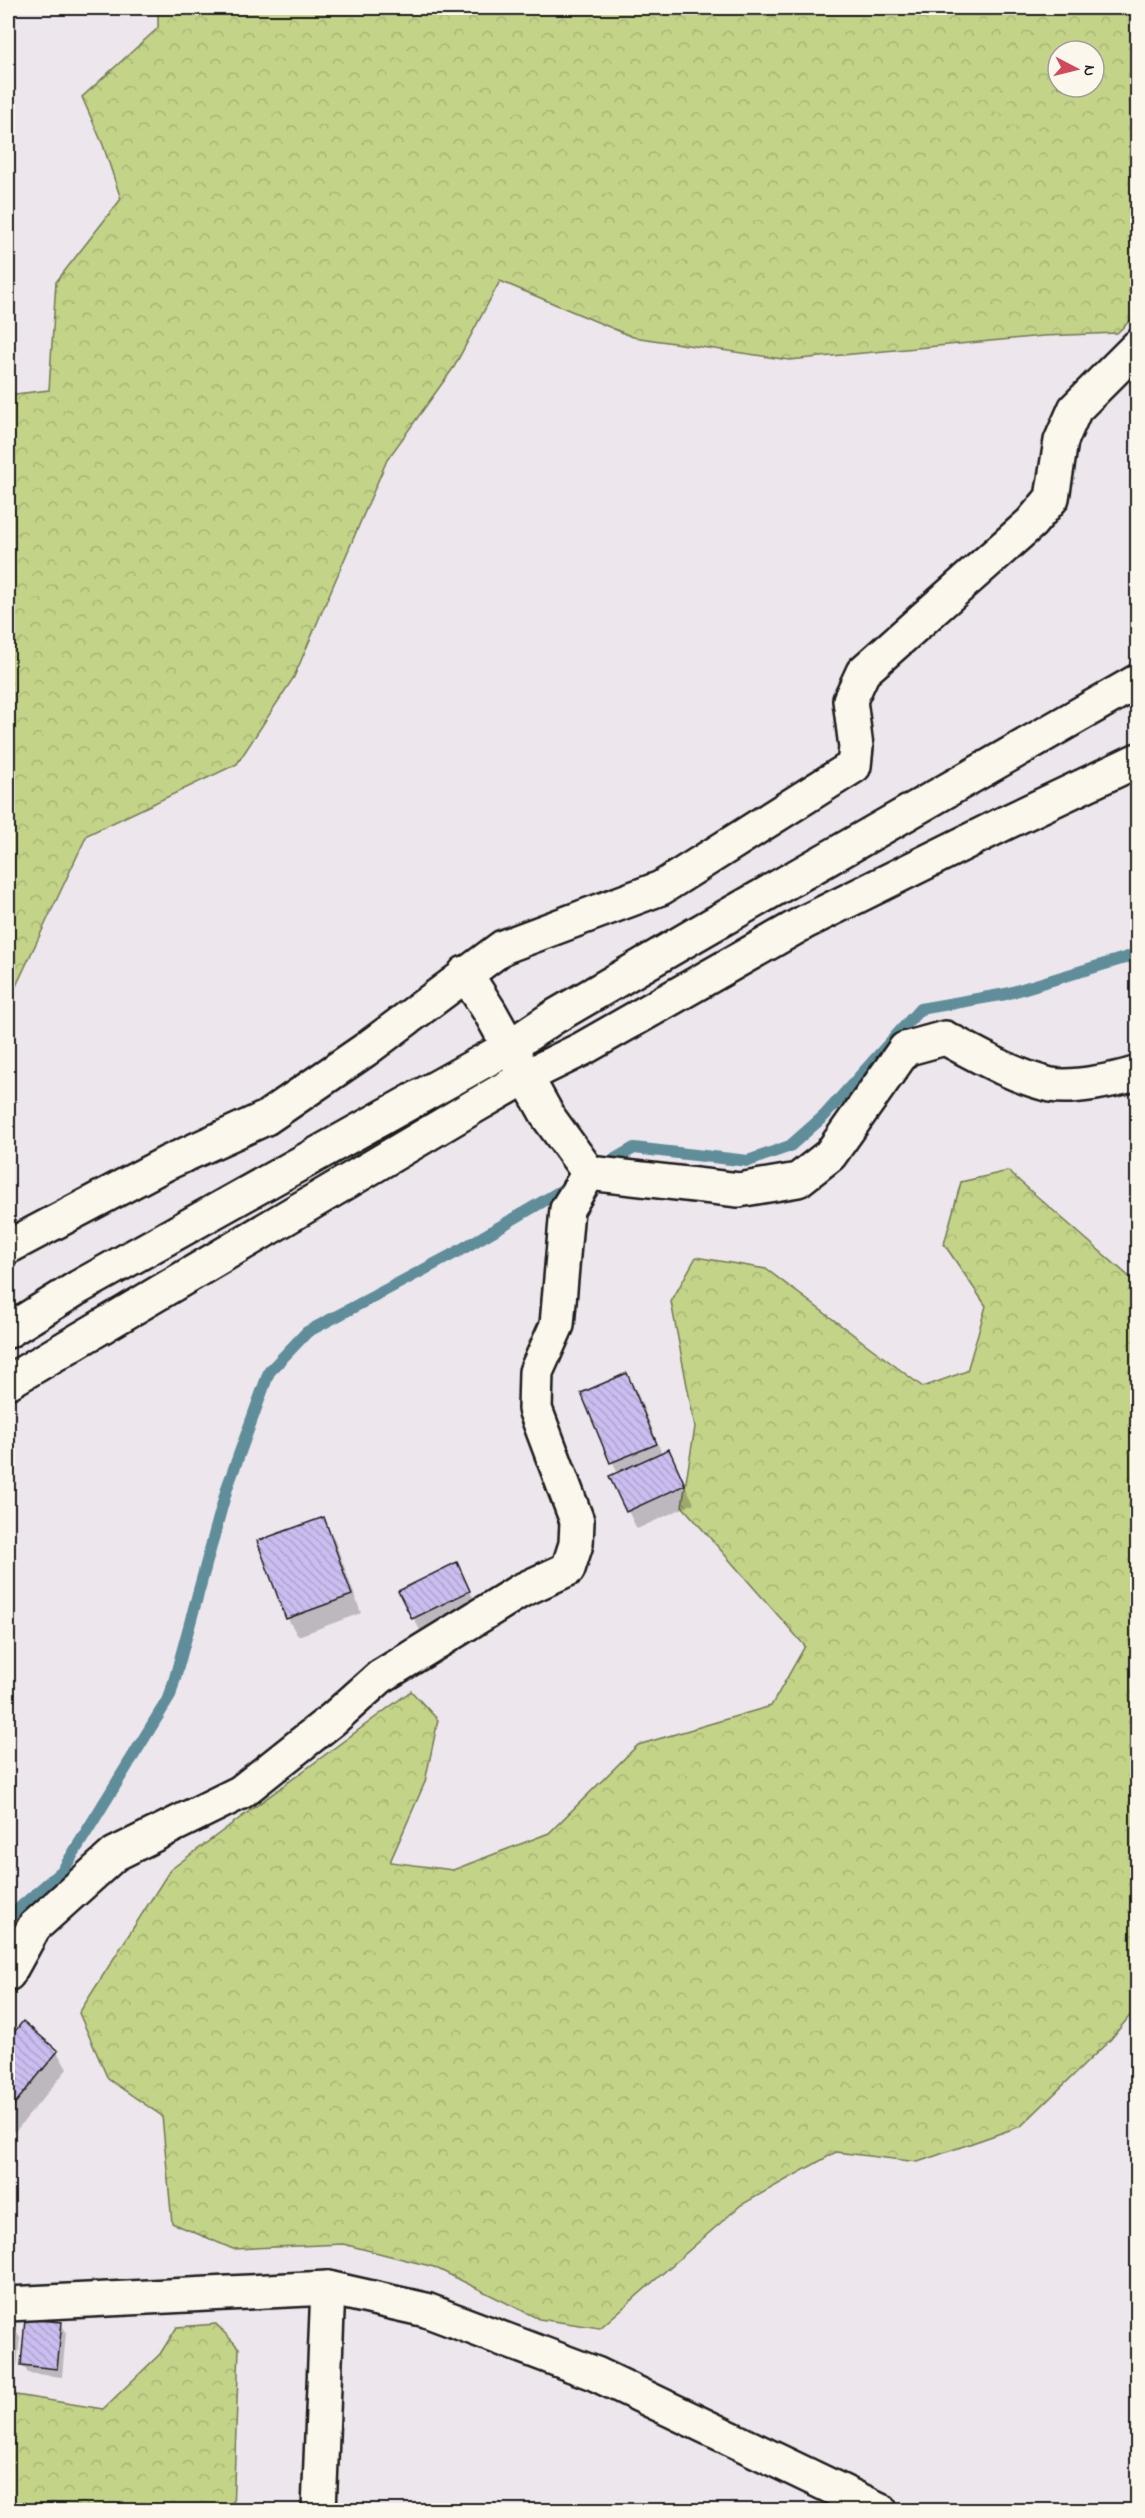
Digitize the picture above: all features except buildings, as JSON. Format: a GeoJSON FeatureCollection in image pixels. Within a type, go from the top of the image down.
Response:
{"type":"FeatureCollection","features":[{"type":"Feature","properties":{"kind":"street"},"geometry":{"type":"LineString","coordinates":[[8,1247],[167,1162],[266,1118],[365,1050],[465,973],[503,947],[661,888],[854,766],[856,747],[850,700],[863,672],[1032,523],[1052,498],[1060,441],[1075,409],[1137,346]]}},
{"type":"Feature","properties":{"kind":"street"},"geometry":{"type":"LineString","coordinates":[[8,1331],[79,1287],[509,1047],[554,1017],[698,933],[1137,681]]}},
{"type":"Feature","properties":{"kind":"street"},"geometry":{"type":"LineString","coordinates":[[8,1382],[527,1076],[582,1049],[805,922],[1137,760]]}},
{"type":"Feature","properties":{"kind":"street"},"geometry":{"type":"LineString","coordinates":[[465,973],[527,1076],[549,1118],[589,1173],[739,1190],[798,1180],[830,1155],[905,1049],[945,1038],[997,1065],[1052,1085],[1110,1082],[1137,1073]]}},
{"type":"Feature","properties":{"kind":"street"},"geometry":{"type":"LineString","coordinates":[[8,1974],[34,1927],[115,1854],[241,1792],[333,1719],[380,1677],[520,1591],[568,1569],[576,1544],[577,1521],[535,1409],[536,1372],[556,1325],[567,1209],[589,1173]]}},
{"type":"Feature","properties":{"kind":"street"},"geometry":{"type":"LineString","coordinates":[[319,2511],[328,2288]]}},
{"type":"Feature","properties":{"kind":"street"},"geometry":{"type":"LineString","coordinates":[[8,2304],[328,2288],[426,2310],[596,2374],[880,2511]]}},
{"type":"Feature","properties":{"kind":"green space"},"geometry":{"type":"Polygon","coordinates":[[[158,8],[1137,8],[1137,314],[1117,333],[1043,336],[789,360],[633,337],[500,281],[454,367],[387,460],[294,677],[237,764],[87,835],[8,1003],[8,395],[49,390],[56,282],[121,199],[103,145],[82,97],[158,28],[158,8]]]}},
{"type":"Feature","properties":{"kind":"green space"},"geometry":{"type":"Polygon","coordinates":[[[1008,1171],[1133,1280],[1137,1278],[1137,2007],[1111,2039],[1021,2126],[918,2162],[836,2152],[741,2205],[600,2328],[539,2319],[434,2267],[343,2244],[233,2249],[172,2223],[162,2116],[108,2079],[79,2013],[170,1870],[411,1691],[438,1720],[425,1782],[390,1862],[453,1870],[549,1833],[638,1745],[771,1706],[805,1646],[682,1506],[695,1427],[671,1302],[696,1257],[766,1269],[923,1387],[967,1371],[986,1306],[944,1244],[961,1182],[1008,1171]]]}},
{"type":"Feature","properties":{"kind":"green space"},"geometry":{"type":"Polygon","coordinates":[[[216,2324],[239,2348],[233,2510],[8,2510],[8,2385],[16,2395],[103,2409],[160,2354],[177,2327],[216,2324]]]}},
{"type":"Feature","properties":{"kind":"waterway"},"geometry":{"type":"LineString","coordinates":[[601,1167],[634,1148],[748,1161],[790,1146],[824,1116],[920,1009],[1006,994],[1138,954]]}},
{"type":"Feature","properties":{"kind":"waterway"},"geometry":{"type":"LineString","coordinates":[[8,1918],[63,1870],[170,1696],[227,1488],[269,1372],[307,1332],[457,1252],[571,1185]]}}]}
